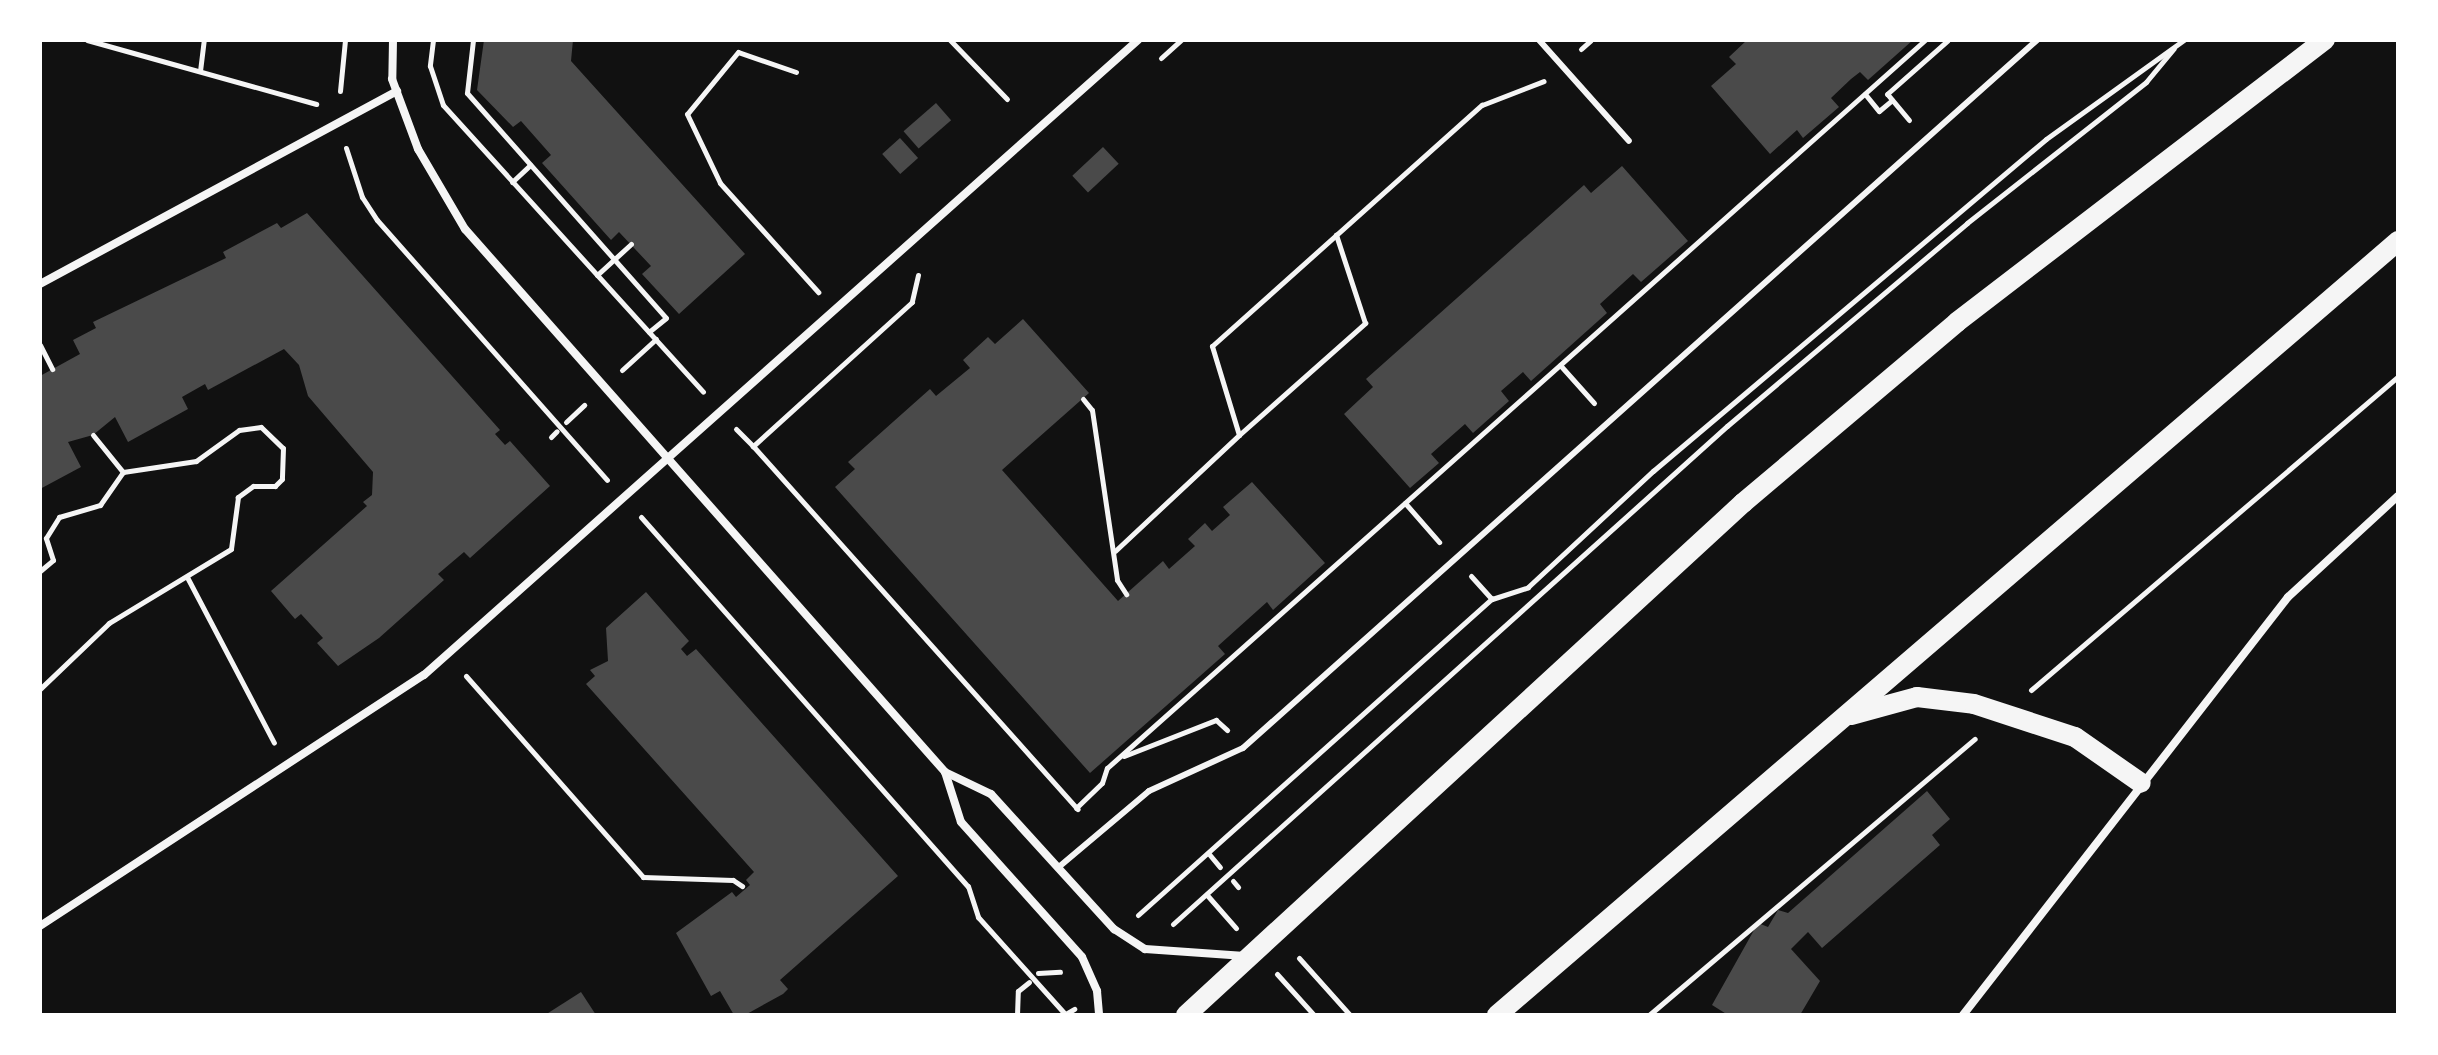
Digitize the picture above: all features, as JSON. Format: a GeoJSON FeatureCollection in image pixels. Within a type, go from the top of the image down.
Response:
{"type":"FeatureCollection","features":[{"type":"Feature","properties":{"kind":"main road"},"geometry":{"type":"LineString","coordinates":[[1186,1015],[1743,503],[1969,313],[2325,40]]}},
{"type":"Feature","properties":{"kind":"main road"},"geometry":{"type":"LineString","coordinates":[[1497,1015],[2398,241]]}},
{"type":"Feature","properties":{"kind":"main road"},"geometry":{"type":"LineString","coordinates":[[1844,717],[1917,697],[1974,704],[2075,737],[2141,783]]}},
{"type":"Feature","properties":{"kind":"street"},"geometry":{"type":"LineString","coordinates":[[393,40],[397,91],[434,183],[465,229],[945,772],[991,794],[1060,866],[1114,929],[1145,949],[1250,957]]}},
{"type":"Feature","properties":{"kind":"street"},"geometry":{"type":"LineString","coordinates":[[40,926],[424,675],[1138,40]]}},
{"type":"Feature","properties":{"kind":"street"},"geometry":{"type":"LineString","coordinates":[[40,284],[397,91]]}},
{"type":"Feature","properties":{"kind":"street"},"geometry":{"type":"LineString","coordinates":[[1963,1015],[2288,597],[2398,496]]}},
{"type":"Feature","properties":{"kind":"street"},"geometry":{"type":"LineString","coordinates":[[945,772],[961,822],[1082,957],[1097,991],[1099,1015]]}},
{"type":"Feature","properties":{"kind":"lane"},"geometry":{"type":"LineString","coordinates":[[1539,40],[1629,141]]}},
{"type":"Feature","properties":{"kind":"lane"},"geometry":{"type":"LineString","coordinates":[[1060,866],[1149,791],[1243,748],[2037,40]]}},
{"type":"Feature","properties":{"kind":"path"},"geometry":{"type":"LineString","coordinates":[[87,40],[316,102]]}},
{"type":"Feature","properties":{"kind":"path"},"geometry":{"type":"LineString","coordinates":[[200,71],[204,40]]}},
{"type":"Feature","properties":{"kind":"path"},"geometry":{"type":"LineString","coordinates":[[339,99],[345,40]]}},
{"type":"Feature","properties":{"kind":"path"},"geometry":{"type":"LineString","coordinates":[[433,40],[430,66],[443,105],[705,394],[717,384]]}},
{"type":"Feature","properties":{"kind":"path"},"geometry":{"type":"LineString","coordinates":[[473,40],[467,93],[666,318],[649,332]]}},
{"type":"Feature","properties":{"kind":"path"},"geometry":{"type":"LineString","coordinates":[[950,40],[1007,99]]}},
{"type":"Feature","properties":{"kind":"path"},"geometry":{"type":"LineString","coordinates":[[1157,61],[1181,40]]}},
{"type":"Feature","properties":{"kind":"path"},"geometry":{"type":"LineString","coordinates":[[1239,435],[1212,346],[1482,105],[1537,87],[1591,40]]}},
{"type":"Feature","properties":{"kind":"path"},"geometry":{"type":"LineString","coordinates":[[1076,808],[1119,758],[1925,40]]}},
{"type":"Feature","properties":{"kind":"path"},"geometry":{"type":"LineString","coordinates":[[1926,138],[1887,94],[1948,40]]}},
{"type":"Feature","properties":{"kind":"path"},"geometry":{"type":"LineString","coordinates":[[1129,916],[1137,915],[1209,854],[1492,599],[1528,587],[1653,471],[2012,167],[2135,70],[2184,40]]}},
{"type":"Feature","properties":{"kind":"path"},"geometry":{"type":"LineString","coordinates":[[1161,935],[1727,426],[1967,223],[2146,82],[2174,48]]}},
{"type":"Feature","properties":{"kind":"path"},"geometry":{"type":"LineString","coordinates":[[796,72],[738,52],[687,114],[720,183],[819,293]]}},
{"type":"Feature","properties":{"kind":"path"},"geometry":{"type":"LineString","coordinates":[[1865,94],[1879,111],[1892,100]]}},
{"type":"Feature","properties":{"kind":"path"},"geometry":{"type":"LineString","coordinates":[[345,145],[362,197],[377,220],[609,482]]}},
{"type":"Feature","properties":{"kind":"path"},"geometry":{"type":"LineString","coordinates":[[512,182],[530,165]]}},
{"type":"Feature","properties":{"kind":"path"},"geometry":{"type":"LineString","coordinates":[[1115,551],[1365,323],[1336,235]]}},
{"type":"Feature","properties":{"kind":"path"},"geometry":{"type":"LineString","coordinates":[[597,275],[631,244]]}},
{"type":"Feature","properties":{"kind":"path"},"geometry":{"type":"LineString","coordinates":[[753,446],[912,302],[914,279],[925,269]]}},
{"type":"Feature","properties":{"kind":"path"},"geometry":{"type":"LineString","coordinates":[[808,303],[830,283]]}},
{"type":"Feature","properties":{"kind":"path"},"geometry":{"type":"LineString","coordinates":[[621,371],[656,339]]}},
{"type":"Feature","properties":{"kind":"path"},"geometry":{"type":"LineString","coordinates":[[40,345],[52,369]]}},
{"type":"Feature","properties":{"kind":"path"},"geometry":{"type":"LineString","coordinates":[[1560,365],[1573,380]]}},
{"type":"Feature","properties":{"kind":"path"},"geometry":{"type":"LineString","coordinates":[[1083,399],[1092,410],[1117,580],[1126,594]]}},
{"type":"Feature","properties":{"kind":"path"},"geometry":{"type":"LineString","coordinates":[[566,422],[585,404]]}},
{"type":"Feature","properties":{"kind":"path"},"geometry":{"type":"LineString","coordinates":[[40,571],[53,560],[46,538],[59,517],[100,505],[123,472],[196,461],[239,430],[261,427],[283,448],[282,479],[275,486],[253,486],[238,497],[231,549],[109,623],[40,689]]}},
{"type":"Feature","properties":{"kind":"path"},"geometry":{"type":"LineString","coordinates":[[736,428],[1083,815]]}},
{"type":"Feature","properties":{"kind":"path"},"geometry":{"type":"LineString","coordinates":[[551,437],[557,431]]}},
{"type":"Feature","properties":{"kind":"path"},"geometry":{"type":"LineString","coordinates":[[93,435],[123,472]]}},
{"type":"Feature","properties":{"kind":"path"},"geometry":{"type":"LineString","coordinates":[[1405,503],[1441,545]]}},
{"type":"Feature","properties":{"kind":"path"},"geometry":{"type":"LineString","coordinates":[[641,517],[968,886],[978,917],[1065,1014]]}},
{"type":"Feature","properties":{"kind":"path"},"geometry":{"type":"LineString","coordinates":[[1466,570],[1492,599]]}},
{"type":"Feature","properties":{"kind":"path"},"geometry":{"type":"LineString","coordinates":[[187,577],[285,763]]}},
{"type":"Feature","properties":{"kind":"path"},"geometry":{"type":"LineString","coordinates":[[466,676],[643,877],[733,880],[742,886]]}},
{"type":"Feature","properties":{"kind":"path"},"geometry":{"type":"LineString","coordinates":[[1119,758],[1216,720],[1243,748]]}},
{"type":"Feature","properties":{"kind":"path"},"geometry":{"type":"LineString","coordinates":[[1209,854],[1220,867]]}},
{"type":"Feature","properties":{"kind":"path"},"geometry":{"type":"LineString","coordinates":[[1233,881],[1238,887]]}},
{"type":"Feature","properties":{"kind":"path"},"geometry":{"type":"LineString","coordinates":[[1207,895],[1218,908]]}},
{"type":"Feature","properties":{"kind":"path"},"geometry":{"type":"LineString","coordinates":[[1299,958],[1350,1015]]}},
{"type":"Feature","properties":{"kind":"path"},"geometry":{"type":"LineString","coordinates":[[1280,977],[1314,1015]]}},
{"type":"Feature","properties":{"kind":"path"},"geometry":{"type":"LineString","coordinates":[[1017,1015],[1018,991],[1029,982]]}},
{"type":"Feature","properties":{"kind":"building"},"geometry":{"type":"Polygon","coordinates":[[[484,40],[573,40],[571,61],[745,254],[679,314],[642,274],[651,266],[619,232],[611,240],[542,163],[551,155],[521,121],[513,127],[477,90],[484,40]]]}},
{"type":"Feature","properties":{"kind":"building"},"geometry":{"type":"Polygon","coordinates":[[[1747,40],[1913,40],[1868,80],[1860,72],[1851,79],[1831,98],[1839,107],[1803,138],[1797,130],[1770,154],[1711,86],[1736,64],[1729,57],[1747,40]]]}},
{"type":"Feature","properties":{"kind":"building"},"geometry":{"type":"Polygon","coordinates":[[[936,103],[951,120],[919,149],[904,131],[936,103]]]}},
{"type":"Feature","properties":{"kind":"building"},"geometry":{"type":"Polygon","coordinates":[[[900,138],[918,158],[900,174],[882,154],[900,138]]]}},
{"type":"Feature","properties":{"kind":"building"},"geometry":{"type":"Polygon","coordinates":[[[1103,147],[1119,164],[1088,192],[1072,176],[1103,147]]]}},
{"type":"Feature","properties":{"kind":"building"},"geometry":{"type":"Polygon","coordinates":[[[1622,166],[1688,241],[1641,282],[1633,274],[1600,304],[1607,313],[1531,381],[1523,372],[1501,391],[1509,401],[1473,433],[1465,424],[1431,454],[1439,463],[1410,488],[1344,414],[1373,387],[1366,379],[1584,185],[1591,193],[1622,166]]]}},
{"type":"Feature","properties":{"kind":"building"},"geometry":{"type":"Polygon","coordinates":[[[307,213],[500,430],[495,434],[505,445],[510,441],[550,486],[470,558],[464,552],[438,574],[444,580],[379,638],[338,666],[317,643],[323,638],[301,614],[295,619],[271,591],[367,506],[363,502],[372,495],[373,472],[308,396],[299,365],[284,349],[208,390],[205,384],[182,397],[188,409],[128,442],[115,417],[93,435],[68,442],[81,467],[40,489],[40,376],[80,354],[73,340],[96,328],[93,322],[226,258],[223,252],[277,223],[281,228],[307,213]]]}},
{"type":"Feature","properties":{"kind":"building"},"geometry":{"type":"Polygon","coordinates":[[[1023,319],[1089,393],[1002,470],[1118,601],[1163,561],[1169,569],[1195,546],[1188,539],[1205,523],[1212,531],[1230,515],[1223,507],[1252,482],[1325,563],[1273,610],[1267,602],[1218,646],[1225,654],[1090,773],[835,487],[855,469],[848,462],[930,389],[936,396],[970,368],[963,360],[988,337],[995,344],[1023,319]]]}},
{"type":"Feature","properties":{"kind":"building"},"geometry":{"type":"Polygon","coordinates":[[[646,592],[689,641],[681,649],[687,656],[696,649],[898,876],[780,980],[788,989],[783,994],[745,1015],[734,1015],[720,991],[711,996],[676,933],[732,892],[736,897],[750,885],[746,880],[754,872],[586,684],[595,676],[590,670],[608,661],[606,628],[646,592]]]}},
{"type":"Feature","properties":{"kind":"building"},"geometry":{"type":"Polygon","coordinates":[[[1927,791],[1950,819],[1932,835],[1940,845],[1822,948],[1808,932],[1791,949],[1820,981],[1800,1015],[1728,1015],[1712,1005],[1758,923],[1768,927],[1778,910],[1788,913],[1927,791]]]}},
{"type":"Feature","properties":{"kind":"building"},"geometry":{"type":"Polygon","coordinates":[[[581,992],[596,1015],[545,1015],[581,992]]]}}]}
